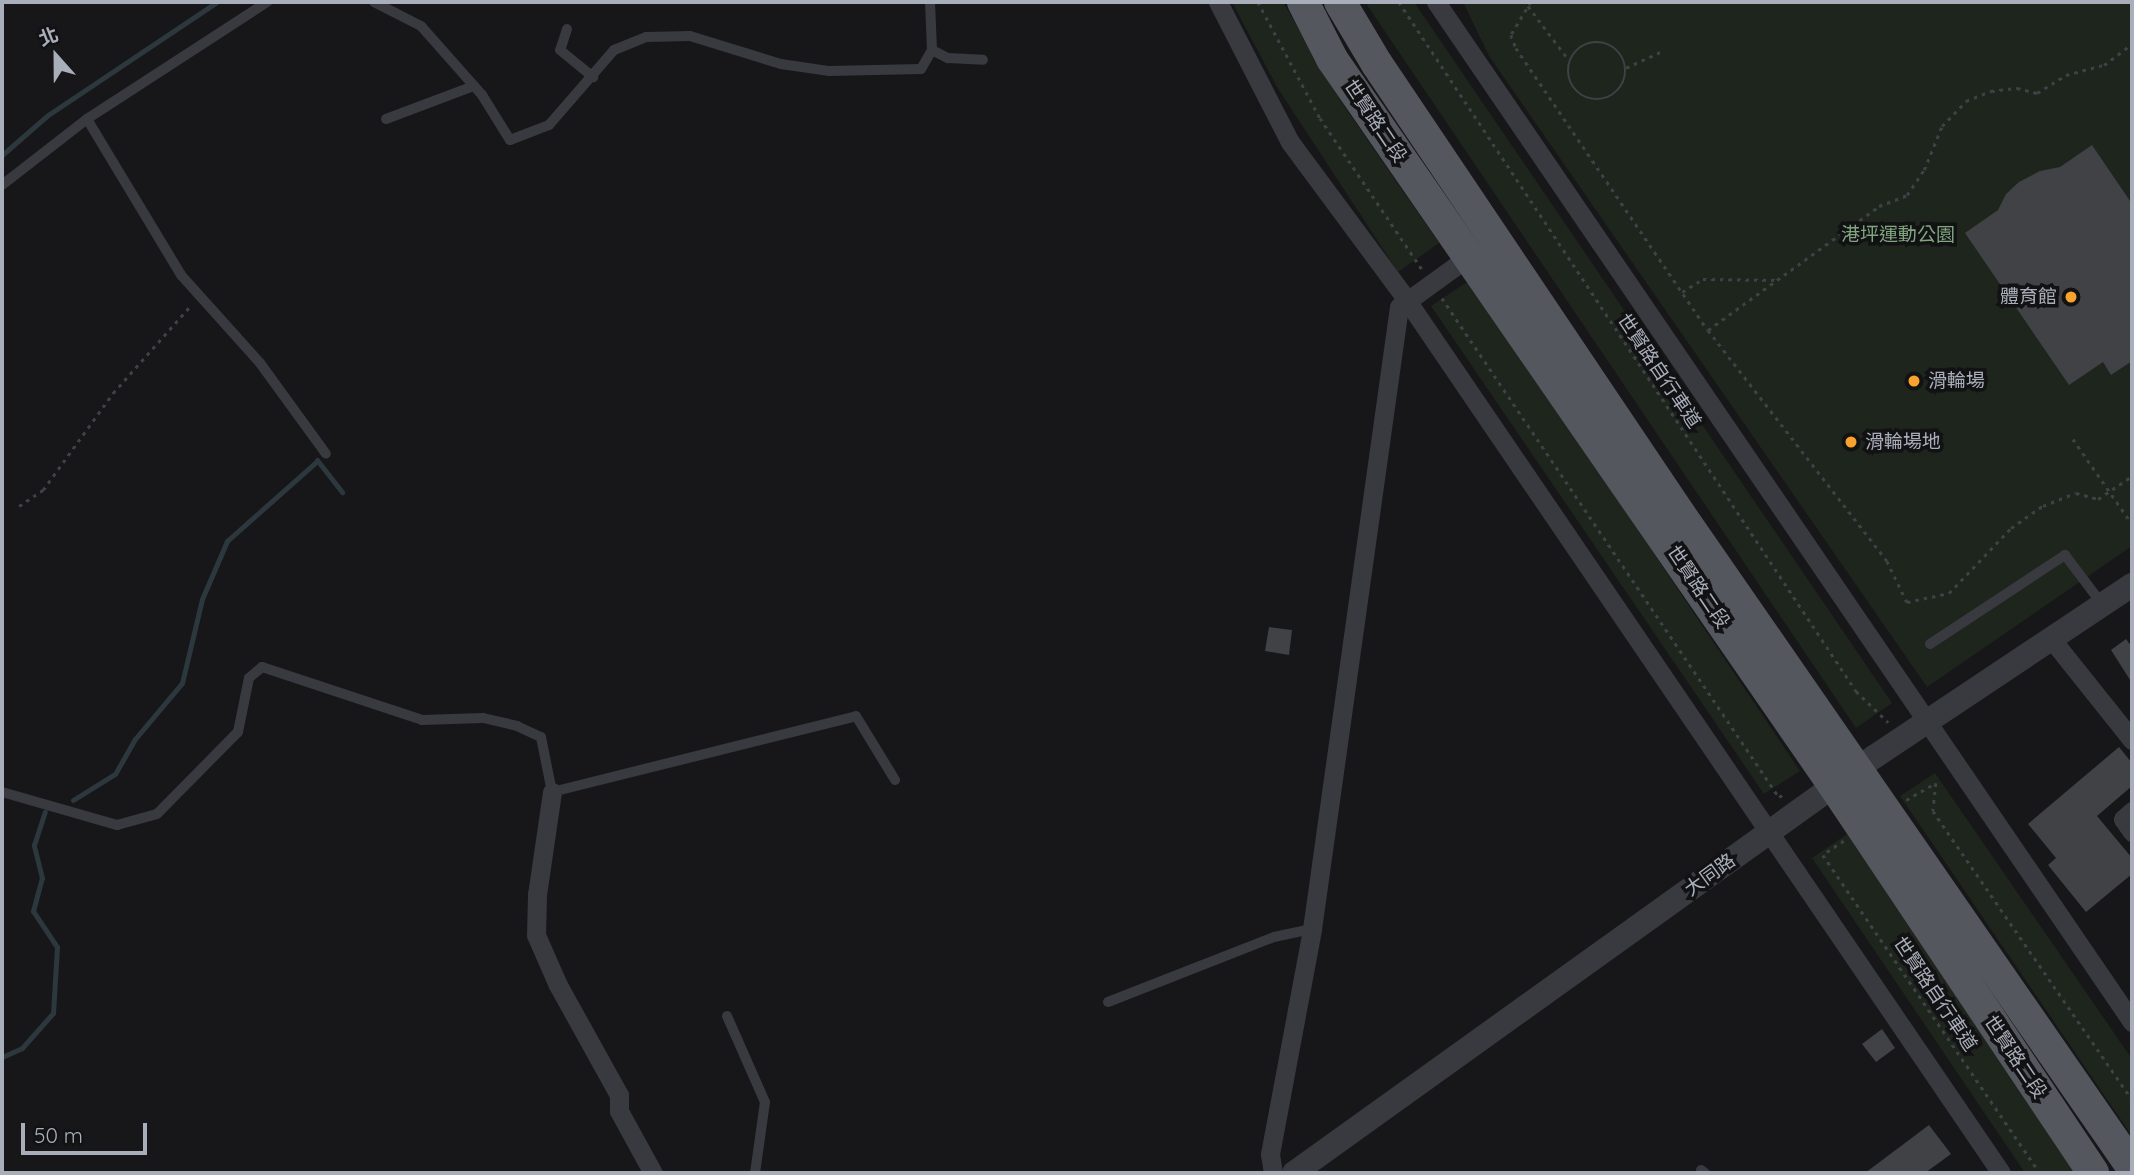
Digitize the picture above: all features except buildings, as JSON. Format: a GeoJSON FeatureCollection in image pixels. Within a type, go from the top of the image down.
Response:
{"type":"FeatureCollection","features":[{"type":"Feature","properties":{"kind":"main road","name":"世賢路二段"},"geometry":{"type":"LineString","coordinates":[[1303,2],[1332,59],[1484,246]]}},
{"type":"Feature","properties":{"kind":"main road","name":"世賢路二段"},"geometry":{"type":"LineString","coordinates":[[1340,2],[1484,246],[1846,778],[2132,1167]]}},
{"type":"Feature","properties":{"kind":"main road","name":"世賢路二段"},"geometry":{"type":"LineString","coordinates":[[1846,778],[2093,1173]]}},
{"type":"Feature","properties":{"kind":"street"},"geometry":{"type":"LineString","coordinates":[[1218,2],[1290,142],[1406,299],[2001,1173]]}},
{"type":"Feature","properties":{"kind":"street"},"geometry":{"type":"LineString","coordinates":[[1436,2],[2132,1022]]}},
{"type":"Feature","properties":{"kind":"street"},"geometry":{"type":"LineString","coordinates":[[1273,1173],[1270,1154],[1312,929],[1399,307],[1406,299],[1484,246]]}},
{"type":"Feature","properties":{"kind":"street","name":"大同路"},"geometry":{"type":"LineString","coordinates":[[1294,1173],[1846,778],[2053,641],[2132,585]]}},
{"type":"Feature","properties":{"kind":"street"},"geometry":{"type":"LineString","coordinates":[[2053,641],[2132,740]]}},
{"type":"Feature","properties":{"kind":"street"},"geometry":{"type":"LineString","coordinates":[[552,792],[537,895],[536,935],[558,985],[619,1095],[620,1111],[653,1173]]}},
{"type":"Feature","properties":{"kind":"street"},"geometry":{"type":"LineString","coordinates":[[2132,811],[2123,819],[2132,832]]}},
{"type":"Feature","properties":{"kind":"lane"},"geometry":{"type":"LineString","coordinates":[[2,185],[87,119],[267,2]]}},
{"type":"Feature","properties":{"kind":"lane"},"geometry":{"type":"LineString","coordinates":[[374,2],[421,26],[474,86],[510,140],[549,125],[614,50],[646,37],[690,36],[781,64],[829,71],[921,69],[932,50],[930,2]]}},
{"type":"Feature","properties":{"kind":"lane"},"geometry":{"type":"LineString","coordinates":[[567,29],[560,50],[593,77]]}},
{"type":"Feature","properties":{"kind":"lane"},"geometry":{"type":"LineString","coordinates":[[932,50],[948,58],[983,60]]}},
{"type":"Feature","properties":{"kind":"lane"},"geometry":{"type":"LineString","coordinates":[[386,119],[474,86]]}},
{"type":"Feature","properties":{"kind":"lane"},"geometry":{"type":"LineString","coordinates":[[87,119],[148,225],[200,295],[260,363],[326,454]]}},
{"type":"Feature","properties":{"kind":"lane"},"geometry":{"type":"LineString","coordinates":[[1930,644],[2065,555],[2103,606]]}},
{"type":"Feature","properties":{"kind":"lane"},"geometry":{"type":"LineString","coordinates":[[2,792],[117,825],[157,814],[238,732],[249,678],[262,667],[422,720],[483,718],[517,726],[541,737],[552,792],[856,716],[895,780]]}},
{"type":"Feature","properties":{"kind":"lane"},"geometry":{"type":"LineString","coordinates":[[1108,1002],[1274,937],[1312,929]]}},
{"type":"Feature","properties":{"kind":"lane"},"geometry":{"type":"LineString","coordinates":[[727,1016],[765,1102],[755,1173]]}},
{"type":"Feature","properties":{"kind":"path"},"geometry":{"type":"LineString","coordinates":[[1258,2],[1320,118],[1414,258]]}},
{"type":"Feature","properties":{"kind":"path","name":"世賢路自行車道"},"geometry":{"type":"LineString","coordinates":[[1399,2],[1856,691],[1889,723],[1881,728]]}},
{"type":"Feature","properties":{"kind":"path"},"geometry":{"type":"LineString","coordinates":[[1531,2],[1511,34],[1516,48],[1708,330],[1887,561],[1907,602],[1949,593],[2011,528],[2043,506],[2076,493],[2098,499],[2132,476]]}},
{"type":"Feature","properties":{"kind":"path"},"geometry":{"type":"LineString","coordinates":[[1528,6],[1569,61]]}},
{"type":"Feature","properties":{"kind":"path"},"geometry":{"type":"LineString","coordinates":[[1626,68],[1618,50],[1601,42],[1581,46],[1569,61],[1568,80],[1588,100],[1616,94],[1626,68],[1662,51]]}},
{"type":"Feature","properties":{"kind":"path"},"geometry":{"type":"LineString","coordinates":[[1708,330],[1879,206],[1907,195],[1924,170],[1942,126],[1966,101],[1991,91],[2017,88],[2037,93],[2066,75],[2104,65],[2132,44]]}},
{"type":"Feature","properties":{"kind":"path"},"geometry":{"type":"LineString","coordinates":[[1682,292],[1703,279],[1777,280]]}},
{"type":"Feature","properties":{"kind":"path"},"geometry":{"type":"LineString","coordinates":[[19,506],[43,490],[113,393],[200,295]]}},
{"type":"Feature","properties":{"kind":"path"},"geometry":{"type":"LineString","coordinates":[[1440,295],[1779,797],[1788,791]]}},
{"type":"Feature","properties":{"kind":"path"},"geometry":{"type":"LineString","coordinates":[[2073,439],[2132,524]]}},
{"type":"Feature","properties":{"kind":"path"},"geometry":{"type":"LineString","coordinates":[[1906,800],[1936,783],[1933,811],[2132,1099]]}},
{"type":"Feature","properties":{"kind":"path","name":"世賢路自行車道"},"geometry":{"type":"LineString","coordinates":[[1848,838],[1823,855],[2040,1173]]}},
{"type":"Feature","properties":{"kind":"green space"},"geometry":{"type":"Polygon","coordinates":[[[1232,2],[1283,2],[1344,106],[1439,243],[1398,272],[1277,87],[1232,2]]]}},
{"type":"Feature","properties":{"kind":"green space"},"geometry":{"type":"Polygon","coordinates":[[[1365,2],[1414,2],[1892,703],[1856,728],[1365,2]]]}},
{"type":"Feature","properties":{"kind":"green space","name":"港坪運動公園"},"geometry":{"type":"Polygon","coordinates":[[[1463,2],[2132,2],[2132,546],[1927,687],[1489,56],[1463,2]]]}},
{"type":"Feature","properties":{"kind":"green space"},"geometry":{"type":"Polygon","coordinates":[[[1470,280],[1800,771],[1764,794],[1431,306],[1470,280]]]}},
{"type":"Feature","properties":{"kind":"green space"},"geometry":{"type":"Polygon","coordinates":[[[1935,773],[2132,1059],[2132,1136],[1900,796],[1935,773]]]}},
{"type":"Feature","properties":{"kind":"green space"},"geometry":{"type":"Polygon","coordinates":[[[1847,834],[2077,1173],[2025,1173],[1812,858],[1847,834]]]}},
{"type":"Feature","properties":{"kind":"waterway"},"geometry":{"type":"LineString","coordinates":[[2,155],[48,115],[217,2]]}},
{"type":"Feature","properties":{"kind":"waterway"},"geometry":{"type":"LineString","coordinates":[[317,460],[342,492]]}},
{"type":"Feature","properties":{"kind":"waterway"},"geometry":{"type":"LineString","coordinates":[[73,800],[115,774],[135,739],[182,683],[202,599],[227,541],[317,461]]}},
{"type":"Feature","properties":{"kind":"waterway"},"geometry":{"type":"LineString","coordinates":[[2,1057],[22,1048],[53,1013],[57,947],[33,911],[42,878],[34,845],[45,812]]}},
{"type":"Feature","properties":{"kind":"place","name":"體育館"},"geometry":{"type":"Point","coordinates":[2071,297]}},
{"type":"Feature","properties":{"kind":"place","name":"滑輪場"},"geometry":{"type":"Point","coordinates":[1914,381]}},
{"type":"Feature","properties":{"kind":"place","name":"滑輪場地"},"geometry":{"type":"Point","coordinates":[1851,442]}}]}
